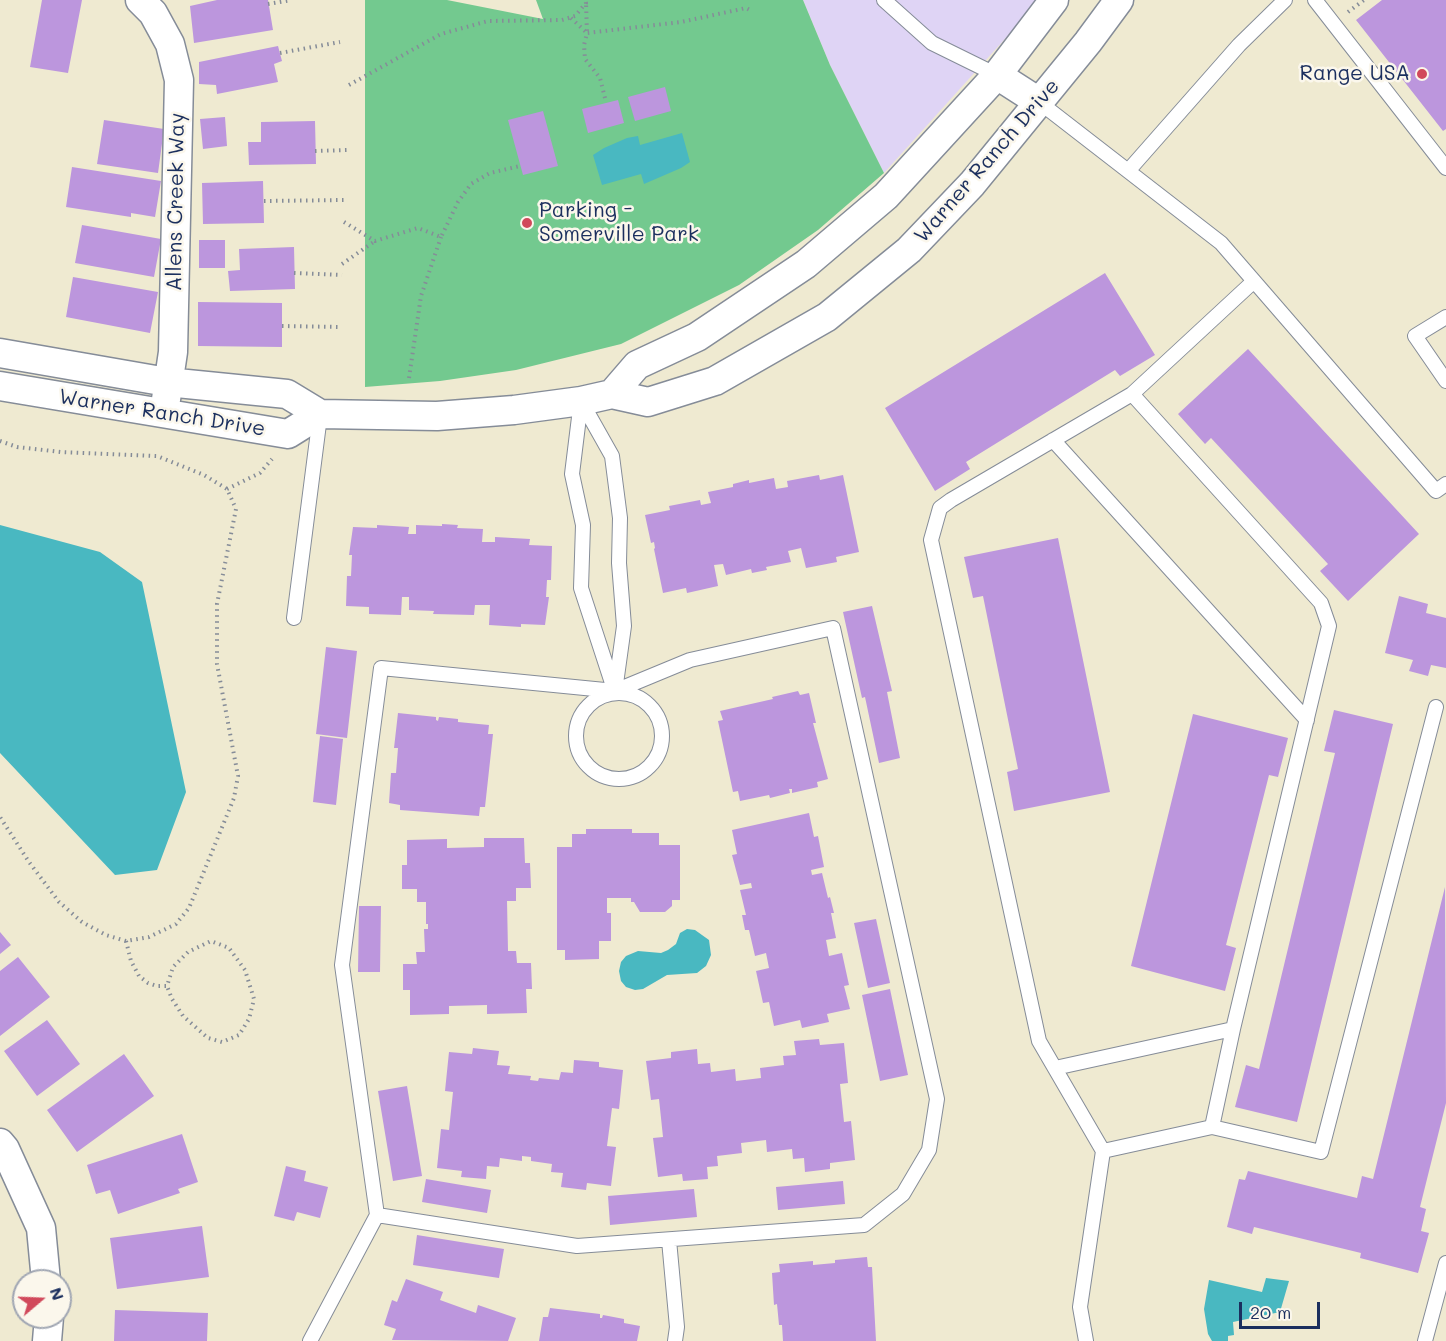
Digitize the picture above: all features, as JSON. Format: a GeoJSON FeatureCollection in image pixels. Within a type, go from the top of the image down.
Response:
{"type":"FeatureCollection","features":[{"type":"Feature","properties":{"kind":"street","name":"Allens Creek Way"},"geometry":{"type":"LineString","coordinates":[[140,0],[153,13],[170,44],[179,80],[173,352],[164,413]]}},
{"type":"Feature","properties":{"kind":"street"},"geometry":{"type":"LineString","coordinates":[[612,394],[637,365],[697,337],[806,264],[886,196],[996,75],[1054,0]]}},
{"type":"Feature","properties":{"kind":"street","name":"Warner Ranch Drive"},"geometry":{"type":"LineString","coordinates":[[0,353],[167,382],[287,394],[320,414],[437,416],[514,410],[581,401],[612,394],[648,402],[715,381],[827,317],[909,250],[972,184],[1119,0]]}},
{"type":"Feature","properties":{"kind":"street"},"geometry":{"type":"LineString","coordinates":[[996,75],[1039,102]]}},
{"type":"Feature","properties":{"kind":"street","name":"Warner Ranch Drive"},"geometry":{"type":"LineString","coordinates":[[0,386],[288,434],[320,414]]}},
{"type":"Feature","properties":{"kind":"street"},"geometry":{"type":"LineString","coordinates":[[0,1143],[5,1149],[41,1228],[45,1269]]}},
{"type":"Feature","properties":{"kind":"lane"},"geometry":{"type":"LineString","coordinates":[[885,0],[932,43],[996,75]]}},
{"type":"Feature","properties":{"kind":"lane"},"geometry":{"type":"LineString","coordinates":[[1128,171],[1239,45],[1285,0]]}},
{"type":"Feature","properties":{"kind":"lane"},"geometry":{"type":"LineString","coordinates":[[1315,0],[1446,168]]}},
{"type":"Feature","properties":{"kind":"lane"},"geometry":{"type":"LineString","coordinates":[[1039,102],[1221,243],[1443,492]]}},
{"type":"Feature","properties":{"kind":"lane"},"geometry":{"type":"LineString","coordinates":[[1086,1341],[1080,1307],[1103,1151],[1040,1041],[931,540],[940,508],[1132,394],[1254,281]]}},
{"type":"Feature","properties":{"kind":"lane"},"geometry":{"type":"LineString","coordinates":[[1446,317],[1415,336],[1446,381]]}},
{"type":"Feature","properties":{"kind":"lane"},"geometry":{"type":"LineString","coordinates":[[1132,394],[1321,603],[1329,626],[1233,1029],[1212,1127]]}},
{"type":"Feature","properties":{"kind":"lane"},"geometry":{"type":"LineString","coordinates":[[581,401],[573,474],[583,525],[581,588],[615,691]]}},
{"type":"Feature","properties":{"kind":"lane"},"geometry":{"type":"LineString","coordinates":[[581,401],[612,456],[619,507],[619,563],[624,626],[615,691]]}},
{"type":"Feature","properties":{"kind":"lane"},"geometry":{"type":"LineString","coordinates":[[294,618],[320,414]]}},
{"type":"Feature","properties":{"kind":"lane"},"geometry":{"type":"LineString","coordinates":[[1053,440],[1307,720]]}},
{"type":"Feature","properties":{"kind":"lane"},"geometry":{"type":"LineString","coordinates":[[310,1341],[377,1215],[342,965],[381,668],[615,691],[637,695],[655,709],[663,731],[660,753],[645,771],[624,780],[601,776],[584,762],[575,740],[579,718],[593,700],[615,691],[690,660],[833,628],[937,1100],[929,1150],[903,1194],[864,1225],[577,1246],[377,1215]]}},
{"type":"Feature","properties":{"kind":"lane"},"geometry":{"type":"LineString","coordinates":[[1103,1151],[1212,1127],[1321,1152],[1436,706]]}},
{"type":"Feature","properties":{"kind":"lane"},"geometry":{"type":"LineString","coordinates":[[1055,1068],[1233,1029]]}},
{"type":"Feature","properties":{"kind":"lane"},"geometry":{"type":"LineString","coordinates":[[669,1240],[677,1327],[675,1341]]}},
{"type":"Feature","properties":{"kind":"lane"},"geometry":{"type":"LineString","coordinates":[[1425,1341],[1446,1263]]}},
{"type":"Feature","properties":{"kind":"path"},"geometry":{"type":"LineString","coordinates":[[268,4],[291,0]]}},
{"type":"Feature","properties":{"kind":"path"},"geometry":{"type":"LineString","coordinates":[[349,85],[441,34],[488,21],[562,20],[575,16],[586,2]]}},
{"type":"Feature","properties":{"kind":"path"},"geometry":{"type":"LineString","coordinates":[[586,2],[585,59],[600,78],[605,98]]}},
{"type":"Feature","properties":{"kind":"path"},"geometry":{"type":"LineString","coordinates":[[571,18],[587,33],[681,22],[746,8],[752,11]]}},
{"type":"Feature","properties":{"kind":"path"},"geometry":{"type":"LineString","coordinates":[[280,53],[340,42]]}},
{"type":"Feature","properties":{"kind":"path"},"geometry":{"type":"LineString","coordinates":[[315,152],[347,150]]}},
{"type":"Feature","properties":{"kind":"path"},"geometry":{"type":"LineString","coordinates":[[409,378],[421,296],[441,237],[458,202],[471,184],[490,173],[520,166]]}},
{"type":"Feature","properties":{"kind":"path"},"geometry":{"type":"LineString","coordinates":[[264,201],[345,200]]}},
{"type":"Feature","properties":{"kind":"path"},"geometry":{"type":"LineString","coordinates":[[344,222],[375,241]]}},
{"type":"Feature","properties":{"kind":"path"},"geometry":{"type":"LineString","coordinates":[[342,264],[375,241],[418,228],[441,237]]}},
{"type":"Feature","properties":{"kind":"path"},"geometry":{"type":"LineString","coordinates":[[294,273],[342,275]]}},
{"type":"Feature","properties":{"kind":"path"},"geometry":{"type":"LineString","coordinates":[[282,327],[340,327]]}},
{"type":"Feature","properties":{"kind":"path"},"geometry":{"type":"LineString","coordinates":[[0,441],[17,447],[61,452],[157,456],[204,475],[228,489],[236,509],[217,603],[217,664],[237,776],[234,798],[189,908],[176,924],[149,937],[126,941],[106,935],[90,926],[59,902],[29,862],[0,817]]}},
{"type":"Feature","properties":{"kind":"path"},"geometry":{"type":"LineString","coordinates":[[228,489],[260,473],[275,454]]}},
{"type":"Feature","properties":{"kind":"path"},"geometry":{"type":"LineString","coordinates":[[126,941],[131,961],[139,976],[148,983],[167,986]]}},
{"type":"Feature","properties":{"kind":"path"},"geometry":{"type":"LineString","coordinates":[[211,941],[229,948],[245,970],[254,999],[249,1019],[239,1035],[222,1042],[208,1038],[183,1016],[167,986],[173,967],[188,952],[211,941]]}},
{"type":"Feature","properties":{"kind":"shaded area"},"geometry":{"type":"Polygon","coordinates":[[[803,0],[1040,0],[884,173],[830,65],[803,0]]]}},
{"type":"Feature","properties":{"kind":"green space"},"geometry":{"type":"Polygon","coordinates":[[[365,0],[447,0],[543,19],[536,0],[803,0],[830,65],[884,173],[818,230],[739,285],[621,344],[516,370],[440,381],[365,387],[365,0]]]}},
{"type":"Feature","properties":{"kind":"water"},"geometry":{"type":"Polygon","coordinates":[[[682,133],[690,162],[681,168],[644,184],[641,174],[602,185],[593,155],[627,138],[638,136],[640,145],[682,133]]]}},
{"type":"Feature","properties":{"kind":"water"},"geometry":{"type":"Polygon","coordinates":[[[0,525],[100,552],[142,582],[186,792],[157,870],[115,875],[0,753],[0,525]]]}},
{"type":"Feature","properties":{"kind":"water"},"geometry":{"type":"Polygon","coordinates":[[[687,929],[695,930],[709,940],[711,955],[706,966],[697,973],[667,975],[643,989],[635,990],[626,987],[621,981],[619,971],[621,962],[626,956],[638,951],[661,953],[668,950],[676,944],[680,933],[687,929]]]}},
{"type":"Feature","properties":{"kind":"water"},"geometry":{"type":"Polygon","coordinates":[[[1266,1278],[1289,1281],[1280,1312],[1233,1322],[1234,1335],[1228,1336],[1228,1341],[1212,1341],[1208,1334],[1204,1309],[1209,1280],[1262,1292],[1266,1278]]]}},
{"type":"Feature","properties":{"kind":"building"},"geometry":{"type":"Polygon","coordinates":[[[42,0],[82,0],[68,73],[30,67],[42,0]]]}},
{"type":"Feature","properties":{"kind":"building"},"geometry":{"type":"Polygon","coordinates":[[[217,0],[268,0],[273,30],[194,43],[190,6],[217,0]]]}},
{"type":"Feature","properties":{"kind":"building","name":"Range USA"},"geometry":{"type":"Polygon","coordinates":[[[1382,0],[1446,0],[1446,129],[1443,131],[1356,20],[1382,0]]]}},
{"type":"Feature","properties":{"kind":"building"},"geometry":{"type":"Polygon","coordinates":[[[278,46],[282,61],[274,64],[278,82],[217,94],[216,85],[199,84],[199,62],[278,46]]]}},
{"type":"Feature","properties":{"kind":"building"},"geometry":{"type":"Polygon","coordinates":[[[665,87],[671,111],[635,121],[628,97],[665,87]]]}},
{"type":"Feature","properties":{"kind":"building"},"geometry":{"type":"Polygon","coordinates":[[[618,100],[624,123],[588,133],[582,109],[618,100]]]}},
{"type":"Feature","properties":{"kind":"building"},"geometry":{"type":"Polygon","coordinates":[[[543,111],[558,166],[523,175],[508,120],[543,111]]]}},
{"type":"Feature","properties":{"kind":"building"},"geometry":{"type":"Polygon","coordinates":[[[225,117],[227,146],[203,149],[200,119],[225,117]]]}},
{"type":"Feature","properties":{"kind":"building"},"geometry":{"type":"Polygon","coordinates":[[[104,120],[164,129],[158,173],[97,164],[104,120]]]}},
{"type":"Feature","properties":{"kind":"building"},"geometry":{"type":"Polygon","coordinates":[[[315,121],[316,164],[249,165],[248,142],[261,142],[261,122],[315,121]]]}},
{"type":"Feature","properties":{"kind":"building"},"geometry":{"type":"Polygon","coordinates":[[[72,167],[161,181],[155,217],[131,213],[131,217],[66,207],[72,167]]]}},
{"type":"Feature","properties":{"kind":"building"},"geometry":{"type":"Polygon","coordinates":[[[263,181],[264,223],[203,224],[202,183],[263,181]]]}},
{"type":"Feature","properties":{"kind":"building"},"geometry":{"type":"Polygon","coordinates":[[[82,225],[161,239],[154,277],[75,263],[82,225]]]}},
{"type":"Feature","properties":{"kind":"building"},"geometry":{"type":"Polygon","coordinates":[[[199,240],[225,240],[225,268],[199,268],[199,240]]]}},
{"type":"Feature","properties":{"kind":"building"},"geometry":{"type":"Polygon","coordinates":[[[294,247],[295,289],[230,291],[228,271],[240,270],[239,249],[294,247]]]}},
{"type":"Feature","properties":{"kind":"building"},"geometry":{"type":"Polygon","coordinates":[[[1105,273],[1155,355],[1120,376],[1115,370],[966,462],[970,469],[935,491],[885,408],[1105,273]]]}},
{"type":"Feature","properties":{"kind":"building"},"geometry":{"type":"Polygon","coordinates":[[[73,277],[158,292],[150,333],[66,317],[73,277]]]}},
{"type":"Feature","properties":{"kind":"building"},"geometry":{"type":"Polygon","coordinates":[[[198,302],[282,303],[282,347],[198,346],[198,302]]]}},
{"type":"Feature","properties":{"kind":"building"},"geometry":{"type":"Polygon","coordinates":[[[1248,349],[1419,534],[1348,601],[1320,571],[1328,564],[1211,438],[1205,444],[1178,414],[1248,349]]]}},
{"type":"Feature","properties":{"kind":"building"},"geometry":{"type":"Polygon","coordinates":[[[819,475],[820,480],[843,475],[859,552],[836,557],[837,562],[806,568],[801,548],[788,551],[791,562],[766,567],[767,570],[752,573],[751,569],[726,575],[723,564],[714,565],[718,586],[687,593],[686,588],[663,593],[654,542],[651,543],[645,515],[670,510],[669,506],[700,500],[701,505],[711,503],[708,492],[733,487],[733,484],[749,480],[749,483],[774,478],[776,489],[788,487],[787,481],[819,475]]]}},
{"type":"Feature","properties":{"kind":"building"},"geometry":{"type":"Polygon","coordinates":[[[442,524],[458,525],[457,528],[483,529],[482,542],[495,542],[495,537],[530,539],[529,545],[552,546],[551,580],[547,580],[546,597],[549,597],[545,625],[521,624],[521,627],[489,625],[490,605],[475,605],[474,615],[433,614],[434,611],[409,610],[409,597],[402,597],[401,615],[369,614],[369,607],[346,606],[347,576],[351,576],[352,555],[349,555],[353,527],[377,528],[377,525],[409,527],[408,534],[416,534],[416,525],[442,526],[442,524]]]}},
{"type":"Feature","properties":{"kind":"building"},"geometry":{"type":"Polygon","coordinates":[[[1058,538],[1110,792],[1014,811],[1007,772],[1018,769],[983,596],[973,598],[964,557],[1058,538]]]}},
{"type":"Feature","properties":{"kind":"building"},"geometry":{"type":"Polygon","coordinates":[[[1399,596],[1428,604],[1426,613],[1446,618],[1446,668],[1431,665],[1428,676],[1409,671],[1413,660],[1385,653],[1399,596]]]}},
{"type":"Feature","properties":{"kind":"building"},"geometry":{"type":"Polygon","coordinates":[[[872,606],[892,691],[887,692],[900,758],[879,763],[843,612],[872,606]]]}},
{"type":"Feature","properties":{"kind":"building"},"geometry":{"type":"Polygon","coordinates":[[[326,647],[357,651],[347,738],[316,734],[326,647]]]}},
{"type":"Feature","properties":{"kind":"building"},"geometry":{"type":"Polygon","coordinates":[[[798,691],[800,695],[809,693],[816,723],[813,723],[828,779],[817,782],[818,787],[792,793],[792,789],[789,789],[790,793],[770,798],[769,795],[740,801],[738,791],[733,792],[718,721],[723,720],[720,711],[798,691]]]}},
{"type":"Feature","properties":{"kind":"building"},"geometry":{"type":"Polygon","coordinates":[[[1334,710],[1393,724],[1297,1122],[1235,1107],[1246,1065],[1259,1069],[1335,753],[1324,751],[1334,710]]]}},
{"type":"Feature","properties":{"kind":"building"},"geometry":{"type":"Polygon","coordinates":[[[398,713],[436,717],[438,721],[439,717],[458,719],[458,722],[489,725],[488,734],[493,734],[485,807],[480,807],[479,816],[400,810],[400,805],[389,803],[391,773],[396,773],[398,748],[394,748],[398,713]]]}},
{"type":"Feature","properties":{"kind":"building"},"geometry":{"type":"Polygon","coordinates":[[[1193,714],[1288,738],[1278,777],[1269,775],[1226,945],[1236,948],[1225,991],[1131,966],[1193,714]]]}},
{"type":"Feature","properties":{"kind":"building"},"geometry":{"type":"Polygon","coordinates":[[[320,736],[343,739],[336,805],[313,802],[320,736]]]}},
{"type":"Feature","properties":{"kind":"building"},"geometry":{"type":"Polygon","coordinates":[[[809,813],[814,837],[818,836],[824,867],[811,870],[812,875],[822,873],[828,898],[830,897],[836,938],[826,940],[829,956],[842,953],[849,985],[844,986],[850,1009],[827,1014],[829,1022],[802,1028],[800,1020],[774,1026],[769,1002],[763,1003],[756,971],[769,968],[766,953],[755,956],[749,930],[745,930],[742,915],[746,915],[740,890],[752,888],[751,883],[740,885],[732,855],[737,854],[732,830],[809,813]]]}},
{"type":"Feature","properties":{"kind":"building"},"geometry":{"type":"Polygon","coordinates":[[[586,829],[632,829],[632,833],[659,833],[659,845],[680,845],[680,900],[672,900],[672,906],[665,912],[640,912],[634,902],[631,902],[631,898],[607,898],[607,913],[611,913],[611,941],[599,941],[599,959],[565,960],[565,950],[557,950],[557,847],[572,847],[572,834],[586,834],[586,829]]]}},
{"type":"Feature","properties":{"kind":"building"},"geometry":{"type":"Polygon","coordinates":[[[484,838],[524,838],[525,863],[530,863],[531,888],[516,888],[516,901],[507,901],[508,951],[516,951],[517,963],[531,963],[532,989],[526,989],[527,1013],[487,1014],[487,1005],[449,1006],[449,1014],[410,1015],[410,990],[403,990],[403,964],[417,964],[416,952],[425,952],[424,929],[428,929],[428,924],[426,924],[426,902],[417,902],[417,889],[402,889],[402,865],[407,865],[407,840],[447,839],[447,848],[484,847],[484,838]]]}},
{"type":"Feature","properties":{"kind":"building"},"geometry":{"type":"Polygon","coordinates":[[[1445,887],[1446,1103],[1420,1207],[1426,1209],[1421,1231],[1429,1233],[1418,1273],[1360,1258],[1361,1253],[1254,1227],[1252,1234],[1227,1227],[1239,1179],[1245,1180],[1248,1171],[1357,1198],[1362,1176],[1373,1179],[1445,887]]]}},
{"type":"Feature","properties":{"kind":"building"},"geometry":{"type":"Polygon","coordinates":[[[359,906],[381,906],[380,972],[358,972],[359,906]]]}},
{"type":"Feature","properties":{"kind":"building"},"geometry":{"type":"Polygon","coordinates":[[[876,919],[890,983],[868,988],[854,923],[876,919]]]}},
{"type":"Feature","properties":{"kind":"building"},"geometry":{"type":"Polygon","coordinates":[[[0,932],[11,945],[0,954],[0,932]]]}},
{"type":"Feature","properties":{"kind":"building"},"geometry":{"type":"Polygon","coordinates":[[[18,957],[50,997],[0,1036],[0,971],[18,957]]]}},
{"type":"Feature","properties":{"kind":"building"},"geometry":{"type":"Polygon","coordinates":[[[890,989],[908,1075],[880,1081],[862,995],[890,989]]]}},
{"type":"Feature","properties":{"kind":"building"},"geometry":{"type":"Polygon","coordinates":[[[47,1020],[80,1064],[37,1096],[4,1051],[47,1020]]]}},
{"type":"Feature","properties":{"kind":"building"},"geometry":{"type":"Polygon","coordinates":[[[819,1039],[820,1045],[844,1043],[848,1083],[840,1084],[844,1122],[851,1121],[855,1160],[830,1163],[830,1169],[805,1172],[804,1158],[793,1159],[792,1149],[767,1152],[766,1140],[741,1143],[742,1153],[717,1156],[718,1166],[707,1167],[708,1179],[683,1181],[682,1174],[658,1177],[653,1138],[663,1137],[659,1099],[651,1100],[646,1061],[671,1058],[671,1052],[697,1049],[698,1064],[710,1063],[711,1072],[735,1069],[736,1081],[761,1078],[760,1068],[784,1065],[783,1056],[796,1055],[794,1041],[819,1039]]]}},
{"type":"Feature","properties":{"kind":"building"},"geometry":{"type":"Polygon","coordinates":[[[473,1048],[499,1051],[497,1065],[510,1066],[508,1074],[531,1076],[530,1080],[538,1081],[539,1078],[559,1080],[561,1072],[573,1073],[574,1060],[599,1062],[599,1067],[623,1070],[619,1109],[612,1108],[607,1146],[616,1147],[611,1186],[587,1183],[586,1190],[561,1187],[563,1173],[551,1172],[552,1164],[531,1161],[531,1157],[522,1156],[522,1161],[500,1158],[499,1167],[487,1166],[486,1179],[461,1177],[462,1171],[437,1168],[441,1129],[449,1130],[453,1092],[445,1091],[449,1052],[472,1054],[473,1048]]]}},
{"type":"Feature","properties":{"kind":"building"},"geometry":{"type":"Polygon","coordinates":[[[124,1054],[154,1096],[77,1152],[47,1110],[124,1054]]]}},
{"type":"Feature","properties":{"kind":"building"},"geometry":{"type":"Polygon","coordinates":[[[407,1086],[422,1176],[393,1181],[378,1091],[407,1086]]]}},
{"type":"Feature","properties":{"kind":"building"},"geometry":{"type":"Polygon","coordinates":[[[182,1134],[198,1182],[178,1189],[180,1193],[118,1214],[110,1190],[96,1194],[87,1165],[182,1134]]]}},
{"type":"Feature","properties":{"kind":"building"},"geometry":{"type":"Polygon","coordinates":[[[286,1166],[306,1171],[304,1181],[328,1187],[320,1218],[297,1212],[294,1221],[274,1216],[286,1166]]]}},
{"type":"Feature","properties":{"kind":"building"},"geometry":{"type":"Polygon","coordinates":[[[426,1179],[491,1190],[487,1213],[422,1202],[426,1179]]]}},
{"type":"Feature","properties":{"kind":"building"},"geometry":{"type":"Polygon","coordinates":[[[843,1181],[845,1204],[778,1210],[776,1187],[843,1181]]]}},
{"type":"Feature","properties":{"kind":"building"},"geometry":{"type":"Polygon","coordinates":[[[694,1189],[697,1217],[610,1225],[608,1196],[694,1189]]]}},
{"type":"Feature","properties":{"kind":"building"},"geometry":{"type":"Polygon","coordinates":[[[202,1226],[209,1277],[117,1289],[110,1238],[202,1226]]]}},
{"type":"Feature","properties":{"kind":"building"},"geometry":{"type":"Polygon","coordinates":[[[417,1235],[504,1249],[499,1278],[413,1265],[417,1235]]]}},
{"type":"Feature","properties":{"kind":"building"},"geometry":{"type":"Polygon","coordinates":[[[867,1257],[868,1267],[872,1267],[876,1341],[783,1341],[777,1304],[774,1305],[772,1273],[780,1272],[779,1264],[813,1261],[813,1265],[867,1257]]]}},
{"type":"Feature","properties":{"kind":"building"},"geometry":{"type":"Polygon","coordinates":[[[406,1279],[443,1292],[440,1300],[476,1313],[478,1305],[516,1318],[508,1341],[392,1340],[396,1329],[384,1325],[392,1300],[397,1302],[406,1279]]]}},
{"type":"Feature","properties":{"kind":"building"},"geometry":{"type":"Polygon","coordinates":[[[550,1308],[600,1314],[600,1318],[603,1315],[624,1319],[624,1323],[640,1326],[637,1341],[539,1341],[543,1317],[548,1317],[550,1308]]]}},
{"type":"Feature","properties":{"kind":"building"},"geometry":{"type":"Polygon","coordinates":[[[115,1310],[208,1313],[207,1341],[114,1341],[115,1310]]]}},
{"type":"Feature","properties":{"kind":"place","name":"Range USA"},"geometry":{"type":"Point","coordinates":[1422,74]}},
{"type":"Feature","properties":{"kind":"place","name":"Parking - Somerville Park"},"geometry":{"type":"Point","coordinates":[527,223]}}]}
